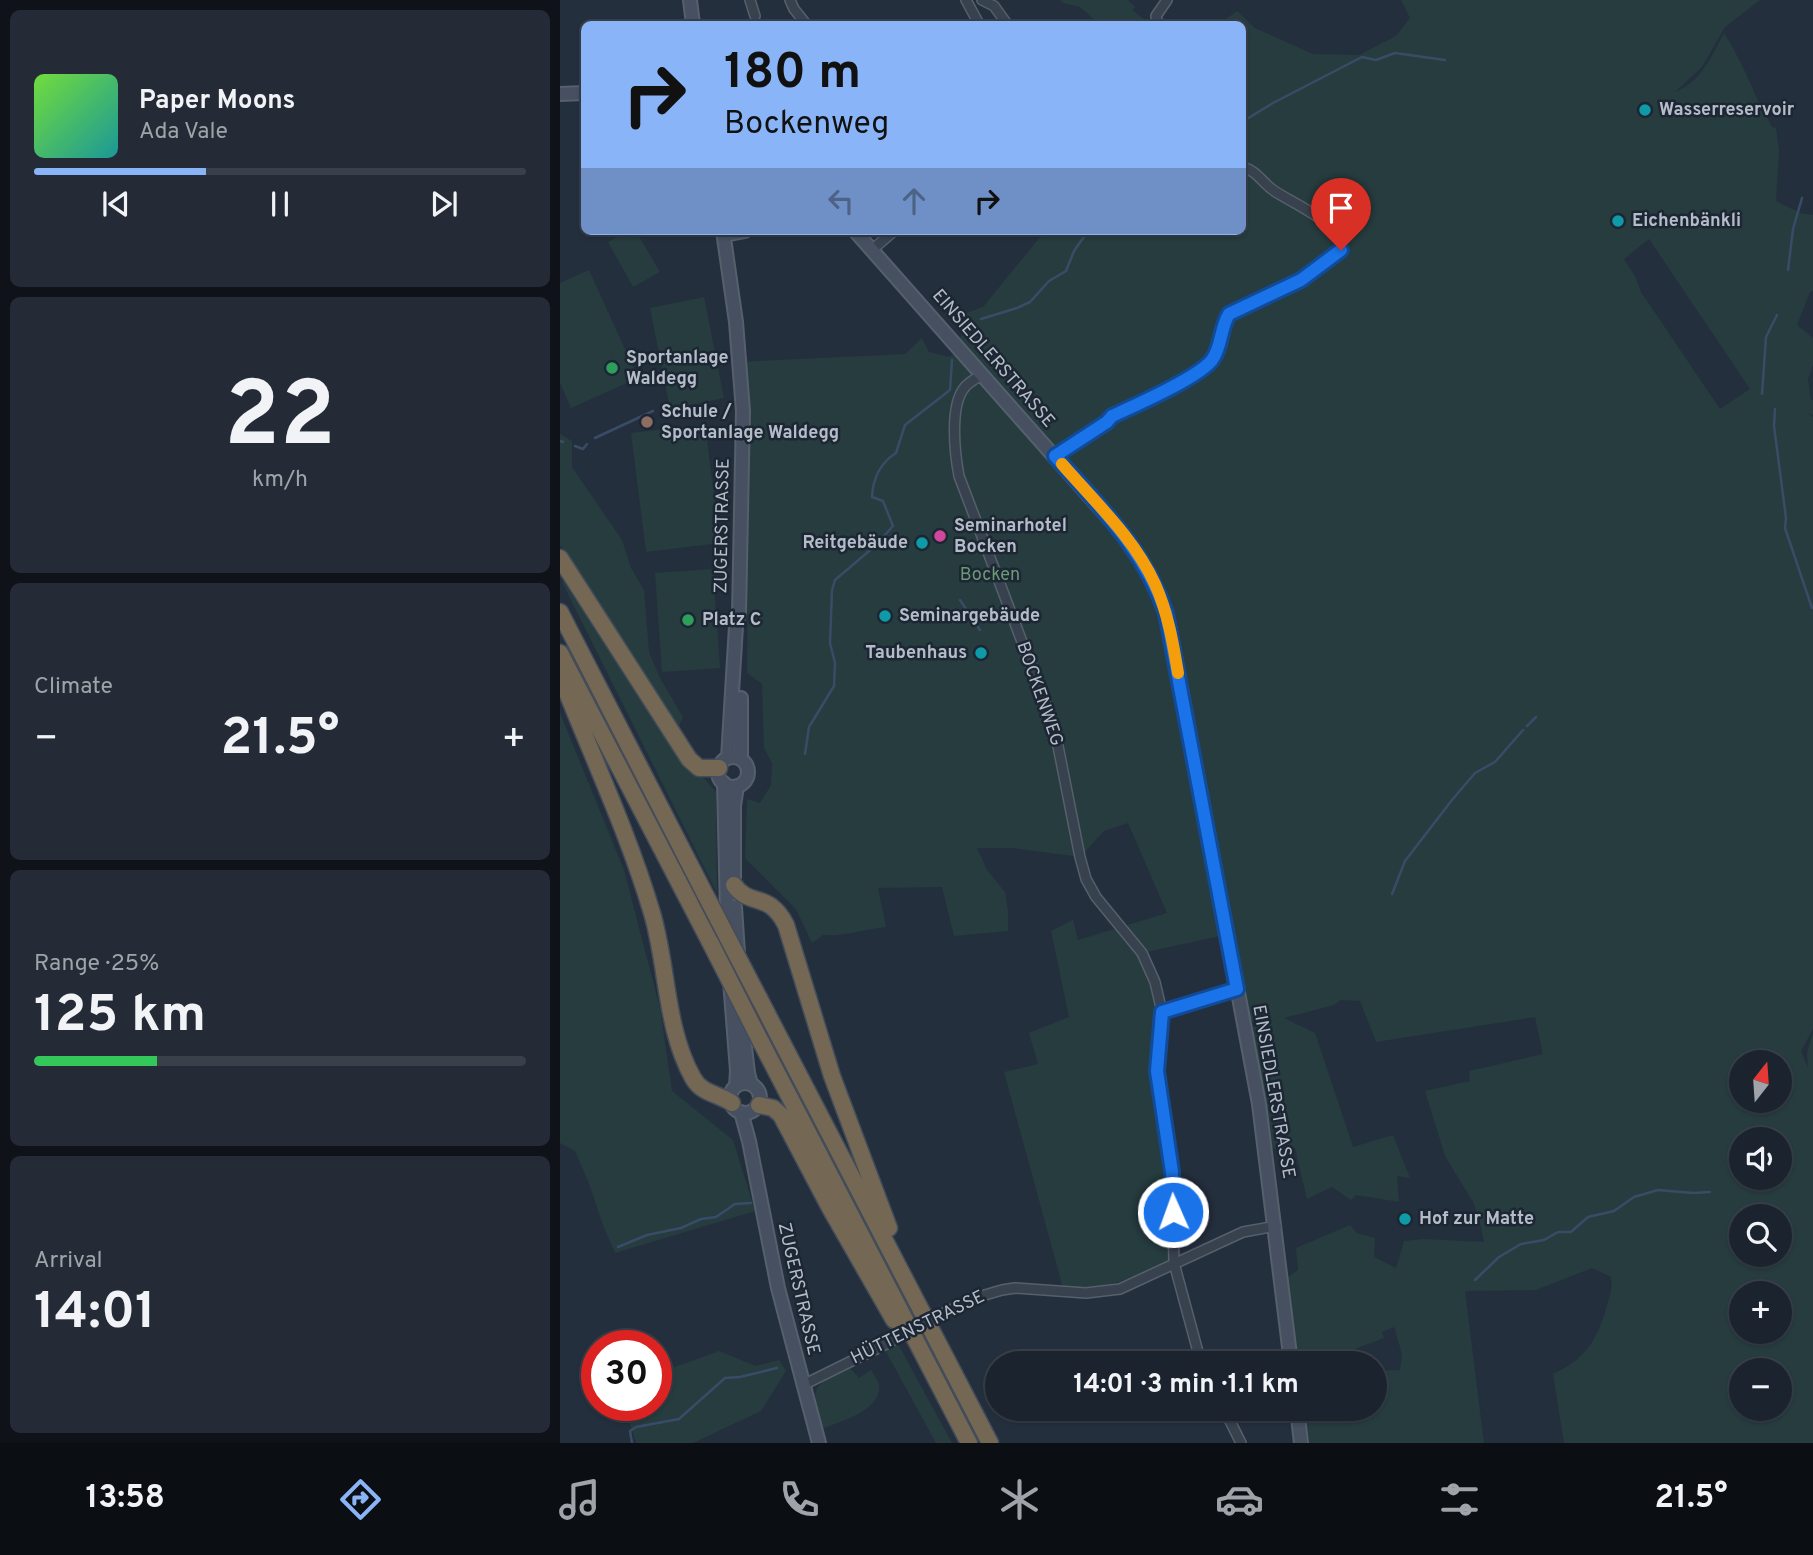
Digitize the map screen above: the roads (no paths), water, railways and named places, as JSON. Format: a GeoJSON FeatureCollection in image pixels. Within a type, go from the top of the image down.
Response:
{"type":"FeatureCollection","features":[{"type":"Feature","properties":{"kind":"highway"},"geometry":{"type":"LineString","coordinates":[[560,558],[691,762],[703,769],[730,771]]}},
{"type":"Feature","properties":{"kind":"highway"},"geometry":{"type":"LineString","coordinates":[[560,612],[990,1443]]}},
{"type":"Feature","properties":{"kind":"highway"},"geometry":{"type":"LineString","coordinates":[[560,653],[968,1443]]}},
{"type":"Feature","properties":{"kind":"highway"},"geometry":{"type":"LineString","coordinates":[[560,675],[647,898],[658,936],[676,1037],[682,1055],[701,1089],[745,1108],[773,1108],[781,1115],[841,1229],[968,1443]]}},
{"type":"Feature","properties":{"kind":"highway"},"geometry":{"type":"LineString","coordinates":[[734,885],[746,897],[771,904],[786,925],[846,1115],[920,1309]]}},
{"type":"Feature","properties":{"kind":"main road"},"geometry":{"type":"LineString","coordinates":[[690,0],[694,21]]}},
{"type":"Feature","properties":{"kind":"main road"},"geometry":{"type":"LineString","coordinates":[[560,94],[581,93]]}},
{"type":"Feature","properties":{"kind":"main road","name":"ZUGERSTRASSE"},"geometry":{"type":"LineString","coordinates":[[724,235],[736,322],[743,411],[739,614],[742,626],[730,771],[727,955],[737,1071],[736,1086],[731,1094],[745,1108],[778,1288],[819,1443]]}},
{"type":"Feature","properties":{"kind":"main road","name":"EINSIEDLERSTRASSE"},"geometry":{"type":"LineString","coordinates":[[859,235],[983,373],[1137,552],[1154,582],[1166,613],[1259,1104],[1290,1351]]}},
{"type":"Feature","properties":{"kind":"main road","name":"ZUGERSTRASSE"},"geometry":{"type":"LineString","coordinates":[[730,771],[734,806],[734,885],[743,1030],[748,1073],[751,1084],[760,1095],[745,1108]]}},
{"type":"Feature","properties":{"kind":"main road"},"geometry":{"type":"LineString","coordinates":[[736,1086],[751,1084]]}},
{"type":"Feature","properties":{"kind":"main road"},"geometry":{"type":"LineString","coordinates":[[1298,1421],[1301,1443]]}},
{"type":"Feature","properties":{"kind":"street"},"geometry":{"type":"LineString","coordinates":[[750,0],[755,16]]}},
{"type":"Feature","properties":{"kind":"street"},"geometry":{"type":"LineString","coordinates":[[790,0],[793,9],[803,21]]}},
{"type":"Feature","properties":{"kind":"street"},"geometry":{"type":"LineString","coordinates":[[977,21],[967,1],[981,0],[994,6],[1005,21]]}},
{"type":"Feature","properties":{"kind":"street"},"geometry":{"type":"LineString","coordinates":[[1157,21],[1156,16],[1167,0]]}},
{"type":"Feature","properties":{"kind":"street"},"geometry":{"type":"LineString","coordinates":[[1055,456],[1112,416],[1158,394],[1206,366],[1216,353],[1229,314],[1313,273],[1341,250],[1342,243],[1336,234],[1313,214],[1274,191],[1252,170],[1246,168]]}},
{"type":"Feature","properties":{"kind":"street"},"geometry":{"type":"LineString","coordinates":[[873,249],[889,235]]}},
{"type":"Feature","properties":{"kind":"street","name":"BOCKENWEG"},"geometry":{"type":"LineString","coordinates":[[983,373],[965,387],[956,406],[957,463],[960,477],[1054,726],[1080,857],[1087,879],[1096,897],[1142,953],[1155,982],[1162,1012],[1157,1071],[1172,1172],[1174,1264],[1199,1351]]}},
{"type":"Feature","properties":{"kind":"street"},"geometry":{"type":"LineString","coordinates":[[1162,1012],[1237,989]]}},
{"type":"Feature","properties":{"kind":"street","name":"HÜTTENSTRASSE"},"geometry":{"type":"LineString","coordinates":[[803,1385],[978,1297],[1015,1288],[1065,1293],[1109,1291],[1127,1286],[1243,1232],[1276,1226]]}},
{"type":"Feature","properties":{"kind":"street"},"geometry":{"type":"LineString","coordinates":[[1230,1421],[1241,1443]]}},
{"type":"Feature","properties":{"kind":"waterway"},"geometry":{"type":"LineString","coordinates":[[1246,120],[1362,57],[1376,60],[1395,53],[1445,60]]}},
{"type":"Feature","properties":{"kind":"waterway"},"geometry":{"type":"LineString","coordinates":[[1788,270],[1793,229],[1802,198]]}},
{"type":"Feature","properties":{"kind":"waterway"},"geometry":{"type":"LineString","coordinates":[[981,319],[1030,302],[1049,281],[1066,271],[1074,251],[1085,235]]}},
{"type":"Feature","properties":{"kind":"waterway"},"geometry":{"type":"LineString","coordinates":[[1762,394],[1766,337],[1777,315]]}},
{"type":"Feature","properties":{"kind":"waterway"},"geometry":{"type":"LineString","coordinates":[[805,754],[809,727],[834,686],[835,663],[830,643],[832,590],[835,580],[875,546],[893,526],[883,501],[872,497],[876,477],[886,461],[896,453],[905,425],[950,390],[952,360]]}},
{"type":"Feature","properties":{"kind":"waterway"},"geometry":{"type":"LineString","coordinates":[[1775,409],[1774,426],[1785,528],[1812,608]]}},
{"type":"Feature","properties":{"kind":"waterway"},"geometry":{"type":"LineString","coordinates":[[595,438],[653,411]]}},
{"type":"Feature","properties":{"kind":"waterway"},"geometry":{"type":"LineString","coordinates":[[575,446],[583,449],[587,444]]}},
{"type":"Feature","properties":{"kind":"waterway"},"geometry":{"type":"LineString","coordinates":[[960,600],[980,630]]}},
{"type":"Feature","properties":{"kind":"waterway"},"geometry":{"type":"LineString","coordinates":[[1527,726],[1536,717]]}},
{"type":"Feature","properties":{"kind":"waterway"},"geometry":{"type":"LineString","coordinates":[[1392,894],[1405,861],[1452,800],[1475,773],[1495,762],[1523,730]]}},
{"type":"Feature","properties":{"kind":"waterway"},"geometry":{"type":"LineString","coordinates":[[1475,1280],[1499,1257],[1521,1244],[1544,1240],[1558,1232],[1571,1232],[1588,1217],[1614,1211],[1634,1197],[1658,1190],[1710,1192]]}},
{"type":"Feature","properties":{"kind":"waterway"},"geometry":{"type":"LineString","coordinates":[[618,1247],[647,1235],[716,1217],[735,1204],[751,1203]]}},
{"type":"Feature","properties":{"kind":"waterway"},"geometry":{"type":"LineString","coordinates":[[632,1443],[630,1431],[636,1427],[679,1419],[725,1378],[777,1368]]}},
{"type":"Feature","properties":{"kind":"place","name":"Wasserreservoir"},"geometry":{"type":"Point","coordinates":[1645,110]}},
{"type":"Feature","properties":{"kind":"place","name":"Eichenbänkli"},"geometry":{"type":"Point","coordinates":[1618,221]}},
{"type":"Feature","properties":{"kind":"place","name":"Sportanlage Waldegg"},"geometry":{"type":"Point","coordinates":[612,368]}},
{"type":"Feature","properties":{"kind":"place","name":"Schule / Sportanlage Waldegg"},"geometry":{"type":"Point","coordinates":[647,422]}},
{"type":"Feature","properties":{"kind":"place","name":"Seminarhotel Bocken"},"geometry":{"type":"Point","coordinates":[940,536]}},
{"type":"Feature","properties":{"kind":"place","name":"Reitgebäude"},"geometry":{"type":"Point","coordinates":[922,543]}},
{"type":"Feature","properties":{"kind":"place","name":"Seminargebäude"},"geometry":{"type":"Point","coordinates":[885,616]}},
{"type":"Feature","properties":{"kind":"place","name":"Platz C"},"geometry":{"type":"Point","coordinates":[688,620]}},
{"type":"Feature","properties":{"kind":"place","name":"Taubenhaus"},"geometry":{"type":"Point","coordinates":[981,653]}},
{"type":"Feature","properties":{"kind":"place","name":"Hof zur Matte"},"geometry":{"type":"Point","coordinates":[1405,1219]}},
{"type":"Feature","properties":{"kind":"park label","name":"Bocken"},"geometry":{"type":"Point","coordinates":[990,575]}}]}
